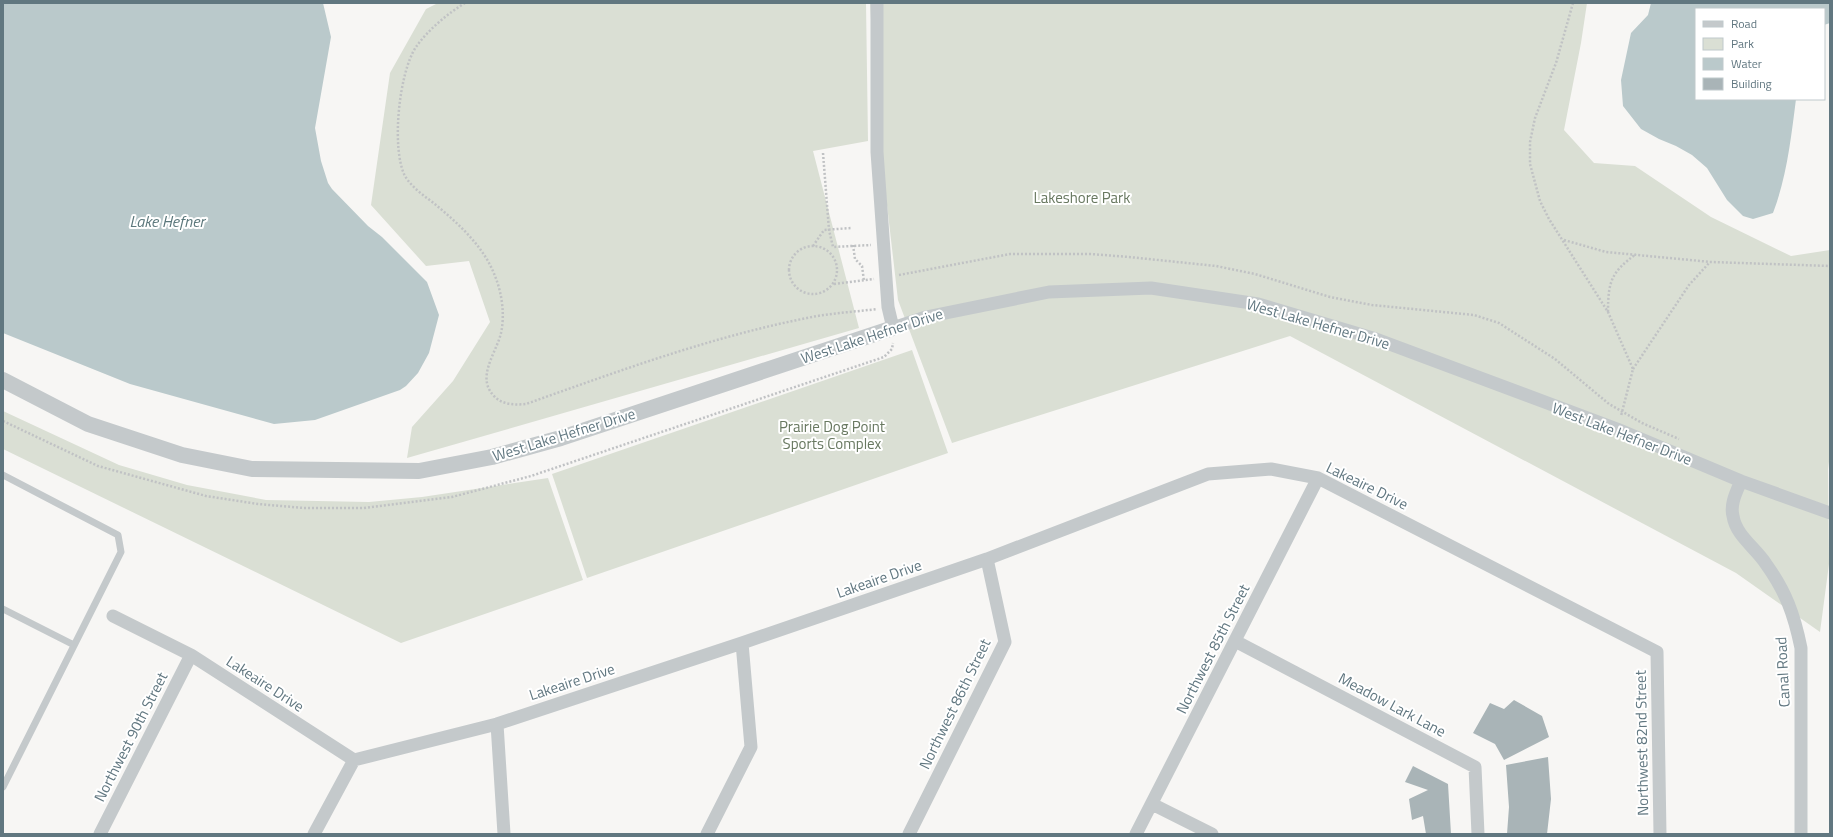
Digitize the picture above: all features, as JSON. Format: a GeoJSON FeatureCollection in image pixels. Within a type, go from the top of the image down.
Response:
{"type":"FeatureCollection","features":[{"type":"Feature","properties":{"kind":"street"},"geometry":{"type":"LineString","coordinates":[[877,3],[877,152],[888,307],[893,328]]}},
{"type":"Feature","properties":{"kind":"street","name":"West Lake Hefner Drive"},"geometry":{"type":"LineString","coordinates":[[3,380],[88,424],[182,455],[252,469],[419,471],[492,457],[561,438],[926,317],[1048,292],[1151,288],[1258,304],[1376,339],[1617,429],[1741,481],[1830,513]]}},
{"type":"Feature","properties":{"kind":"street","name":"Lakeaire Drive"},"geometry":{"type":"LineString","coordinates":[[113,616],[190,655],[354,760],[497,724],[742,643],[987,559],[1208,474],[1271,469],[1318,478],[1657,652]]}},
{"type":"Feature","properties":{"kind":"street","name":"Northwest 85th Street"},"geometry":{"type":"LineString","coordinates":[[1136,834],[1318,478]]}},
{"type":"Feature","properties":{"kind":"street","name":"Canal Road"},"geometry":{"type":"LineString","coordinates":[[1741,481],[1732,505],[1733,518],[1741,534],[1765,562],[1786,593],[1796,625],[1801,648],[1801,834]]}},
{"type":"Feature","properties":{"kind":"street","name":"Northwest 86th Street"},"geometry":{"type":"LineString","coordinates":[[910,834],[1005,642],[987,559]]}},
{"type":"Feature","properties":{"kind":"street","name":"Meadow Lark Lane"},"geometry":{"type":"LineString","coordinates":[[1235,641],[1475,767],[1478,834]]}},
{"type":"Feature","properties":{"kind":"street"},"geometry":{"type":"LineString","coordinates":[[707,834],[751,747],[742,643]]}},
{"type":"Feature","properties":{"kind":"street","name":"Northwest 82nd Street"},"geometry":{"type":"LineString","coordinates":[[1657,652],[1660,834]]}},
{"type":"Feature","properties":{"kind":"street","name":"Northwest 90th Street"},"geometry":{"type":"LineString","coordinates":[[100,834],[190,655]]}},
{"type":"Feature","properties":{"kind":"street"},"geometry":{"type":"LineString","coordinates":[[497,724],[504,834]]}},
{"type":"Feature","properties":{"kind":"street"},"geometry":{"type":"LineString","coordinates":[[314,834],[354,760]]}},
{"type":"Feature","properties":{"kind":"street"},"geometry":{"type":"LineString","coordinates":[[1152,804],[1212,834]]}},
{"type":"Feature","properties":{"kind":"lane"},"geometry":{"type":"LineString","coordinates":[[3,475],[118,535],[121,552],[3,787]]}},
{"type":"Feature","properties":{"kind":"lane"},"geometry":{"type":"LineString","coordinates":[[3,609],[74,645]]}},
{"type":"Feature","properties":{"kind":"path"},"geometry":{"type":"LineString","coordinates":[[465,3],[434,28],[415,48],[405,76],[398,105],[398,142],[405,176],[471,238],[487,258],[496,277],[503,314],[501,333],[489,363],[486,383],[490,392],[497,399],[516,405],[526,404],[641,363],[728,337],[808,318],[888,307]]}},
{"type":"Feature","properties":{"kind":"path"},"geometry":{"type":"LineString","coordinates":[[1573,3],[1556,62],[1535,118],[1530,142],[1530,164],[1536,190],[1549,219],[1608,312],[1633,369]]}},
{"type":"Feature","properties":{"kind":"path"},"geometry":{"type":"LineString","coordinates":[[823,153],[829,230],[833,247],[871,245],[874,248]]}},
{"type":"Feature","properties":{"kind":"path"},"geometry":{"type":"LineString","coordinates":[[813,246],[824,230],[852,228]]}},
{"type":"Feature","properties":{"kind":"path"},"geometry":{"type":"LineString","coordinates":[[1563,239],[1606,252],[1711,262],[1830,266]]}},
{"type":"Feature","properties":{"kind":"path"},"geometry":{"type":"LineString","coordinates":[[853,245],[855,259],[862,266],[864,281]]}},
{"type":"Feature","properties":{"kind":"path"},"geometry":{"type":"LineString","coordinates":[[834,284],[837,269],[832,255],[820,247],[813,246],[805,247],[797,251],[788,266],[791,282],[804,293],[820,293],[834,284],[887,277]]}},
{"type":"Feature","properties":{"kind":"path"},"geometry":{"type":"LineString","coordinates":[[1608,312],[1611,281],[1614,273],[1621,265],[1637,254]]}},
{"type":"Feature","properties":{"kind":"path"},"geometry":{"type":"LineString","coordinates":[[1623,411],[1633,369],[1689,285],[1711,262]]}},
{"type":"Feature","properties":{"kind":"green space"},"geometry":{"type":"Polygon","coordinates":[[[438,3],[866,3],[868,141],[813,151],[859,328],[407,458],[412,427],[453,381],[490,322],[469,261],[426,266],[371,205],[390,73],[426,9],[438,3]]]}},
{"type":"Feature","properties":{"kind":"green space","name":"Lakeshore Park"},"geometry":{"type":"Polygon","coordinates":[[[870,3],[1587,3],[1581,43],[1564,130],[1594,163],[1635,166],[1711,217],[1791,256],[1830,250],[1830,454],[1828,469],[1829,564],[1820,632],[1736,573],[1290,336],[952,443],[898,300],[877,119],[870,3]]]}},
{"type":"Feature","properties":{"kind":"green space","name":"Prairie Dog Point Sports Complex"},"geometry":{"type":"Polygon","coordinates":[[[912,350],[948,453],[587,578],[552,474],[912,350]]]}},
{"type":"Feature","properties":{"kind":"green space"},"geometry":{"type":"Polygon","coordinates":[[[3,411],[119,465],[187,485],[266,500],[369,502],[422,497],[548,478],[583,580],[401,643],[3,449],[3,411]]]}},
{"type":"Feature","properties":{"kind":"water","name":"Lake Hefner"},"geometry":{"type":"Polygon","coordinates":[[[3,3],[323,3],[331,37],[315,128],[321,161],[328,183],[332,189],[368,226],[382,237],[427,282],[439,315],[429,353],[418,373],[406,386],[400,390],[315,420],[274,424],[130,384],[3,333],[3,3]]]}},
{"type":"Feature","properties":{"kind":"water"},"geometry":{"type":"Polygon","coordinates":[[[1651,3],[1830,3],[1830,23],[1825,25],[1825,8],[1695,8],[1695,100],[1796,100],[1785,171],[1773,213],[1753,219],[1743,216],[1727,200],[1707,168],[1692,155],[1641,129],[1623,106],[1621,80],[1631,33],[1648,15],[1651,3]]]}},
{"type":"Feature","properties":{"kind":"building"},"geometry":{"type":"Polygon","coordinates":[[[1514,700],[1542,716],[1549,737],[1504,760],[1495,744],[1473,733],[1490,703],[1504,709],[1514,700]]]}},
{"type":"Feature","properties":{"kind":"building"},"geometry":{"type":"Polygon","coordinates":[[[1548,757],[1551,799],[1547,834],[1507,834],[1509,807],[1506,765],[1548,757]]]}},
{"type":"Feature","properties":{"kind":"building"},"geometry":{"type":"Polygon","coordinates":[[[1413,766],[1448,784],[1451,834],[1426,834],[1423,816],[1412,820],[1409,799],[1428,790],[1405,782],[1413,766]]]}}]}
